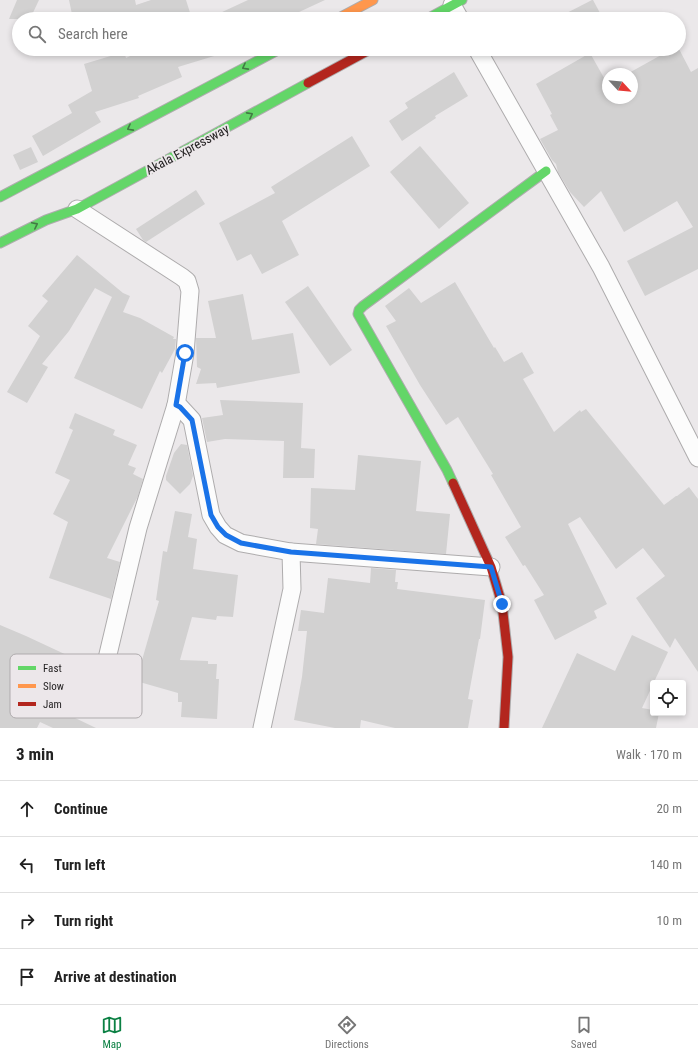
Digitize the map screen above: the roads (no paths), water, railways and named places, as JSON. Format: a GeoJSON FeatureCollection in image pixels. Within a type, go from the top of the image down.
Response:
{"type":"FeatureCollection","features":[{"type":"Feature","properties":{"kind":"main road"},"geometry":{"type":"LineString","coordinates":[[350,12],[373,0]]}},
{"type":"Feature","properties":{"kind":"main road"},"geometry":{"type":"LineString","coordinates":[[447,12],[458,8]]}},
{"type":"Feature","properties":{"kind":"main road"},"geometry":{"type":"LineString","coordinates":[[0,197],[267,56]]}},
{"type":"Feature","properties":{"kind":"main road","name":"Akala Expressway"},"geometry":{"type":"LineString","coordinates":[[0,243],[46,220],[77,209],[358,56]]}},
{"type":"Feature","properties":{"kind":"main road"},"geometry":{"type":"LineString","coordinates":[[504,728],[508,657],[502,604],[491,567],[447,470],[358,314],[359,310],[363,306],[546,171]]}},
{"type":"Feature","properties":{"kind":"street"},"geometry":{"type":"LineString","coordinates":[[481,56],[601,267],[698,458]]}},
{"type":"Feature","properties":{"kind":"street"},"geometry":{"type":"LineString","coordinates":[[77,209],[182,277],[187,281],[190,291],[185,353],[176,405],[138,528],[108,654]]}},
{"type":"Feature","properties":{"kind":"street"},"geometry":{"type":"LineString","coordinates":[[176,405],[180,407],[192,420],[211,515],[218,527],[226,535],[241,543],[291,552],[491,567]]}},
{"type":"Feature","properties":{"kind":"street"},"geometry":{"type":"LineString","coordinates":[[262,728],[292,589],[291,552]]}}]}
